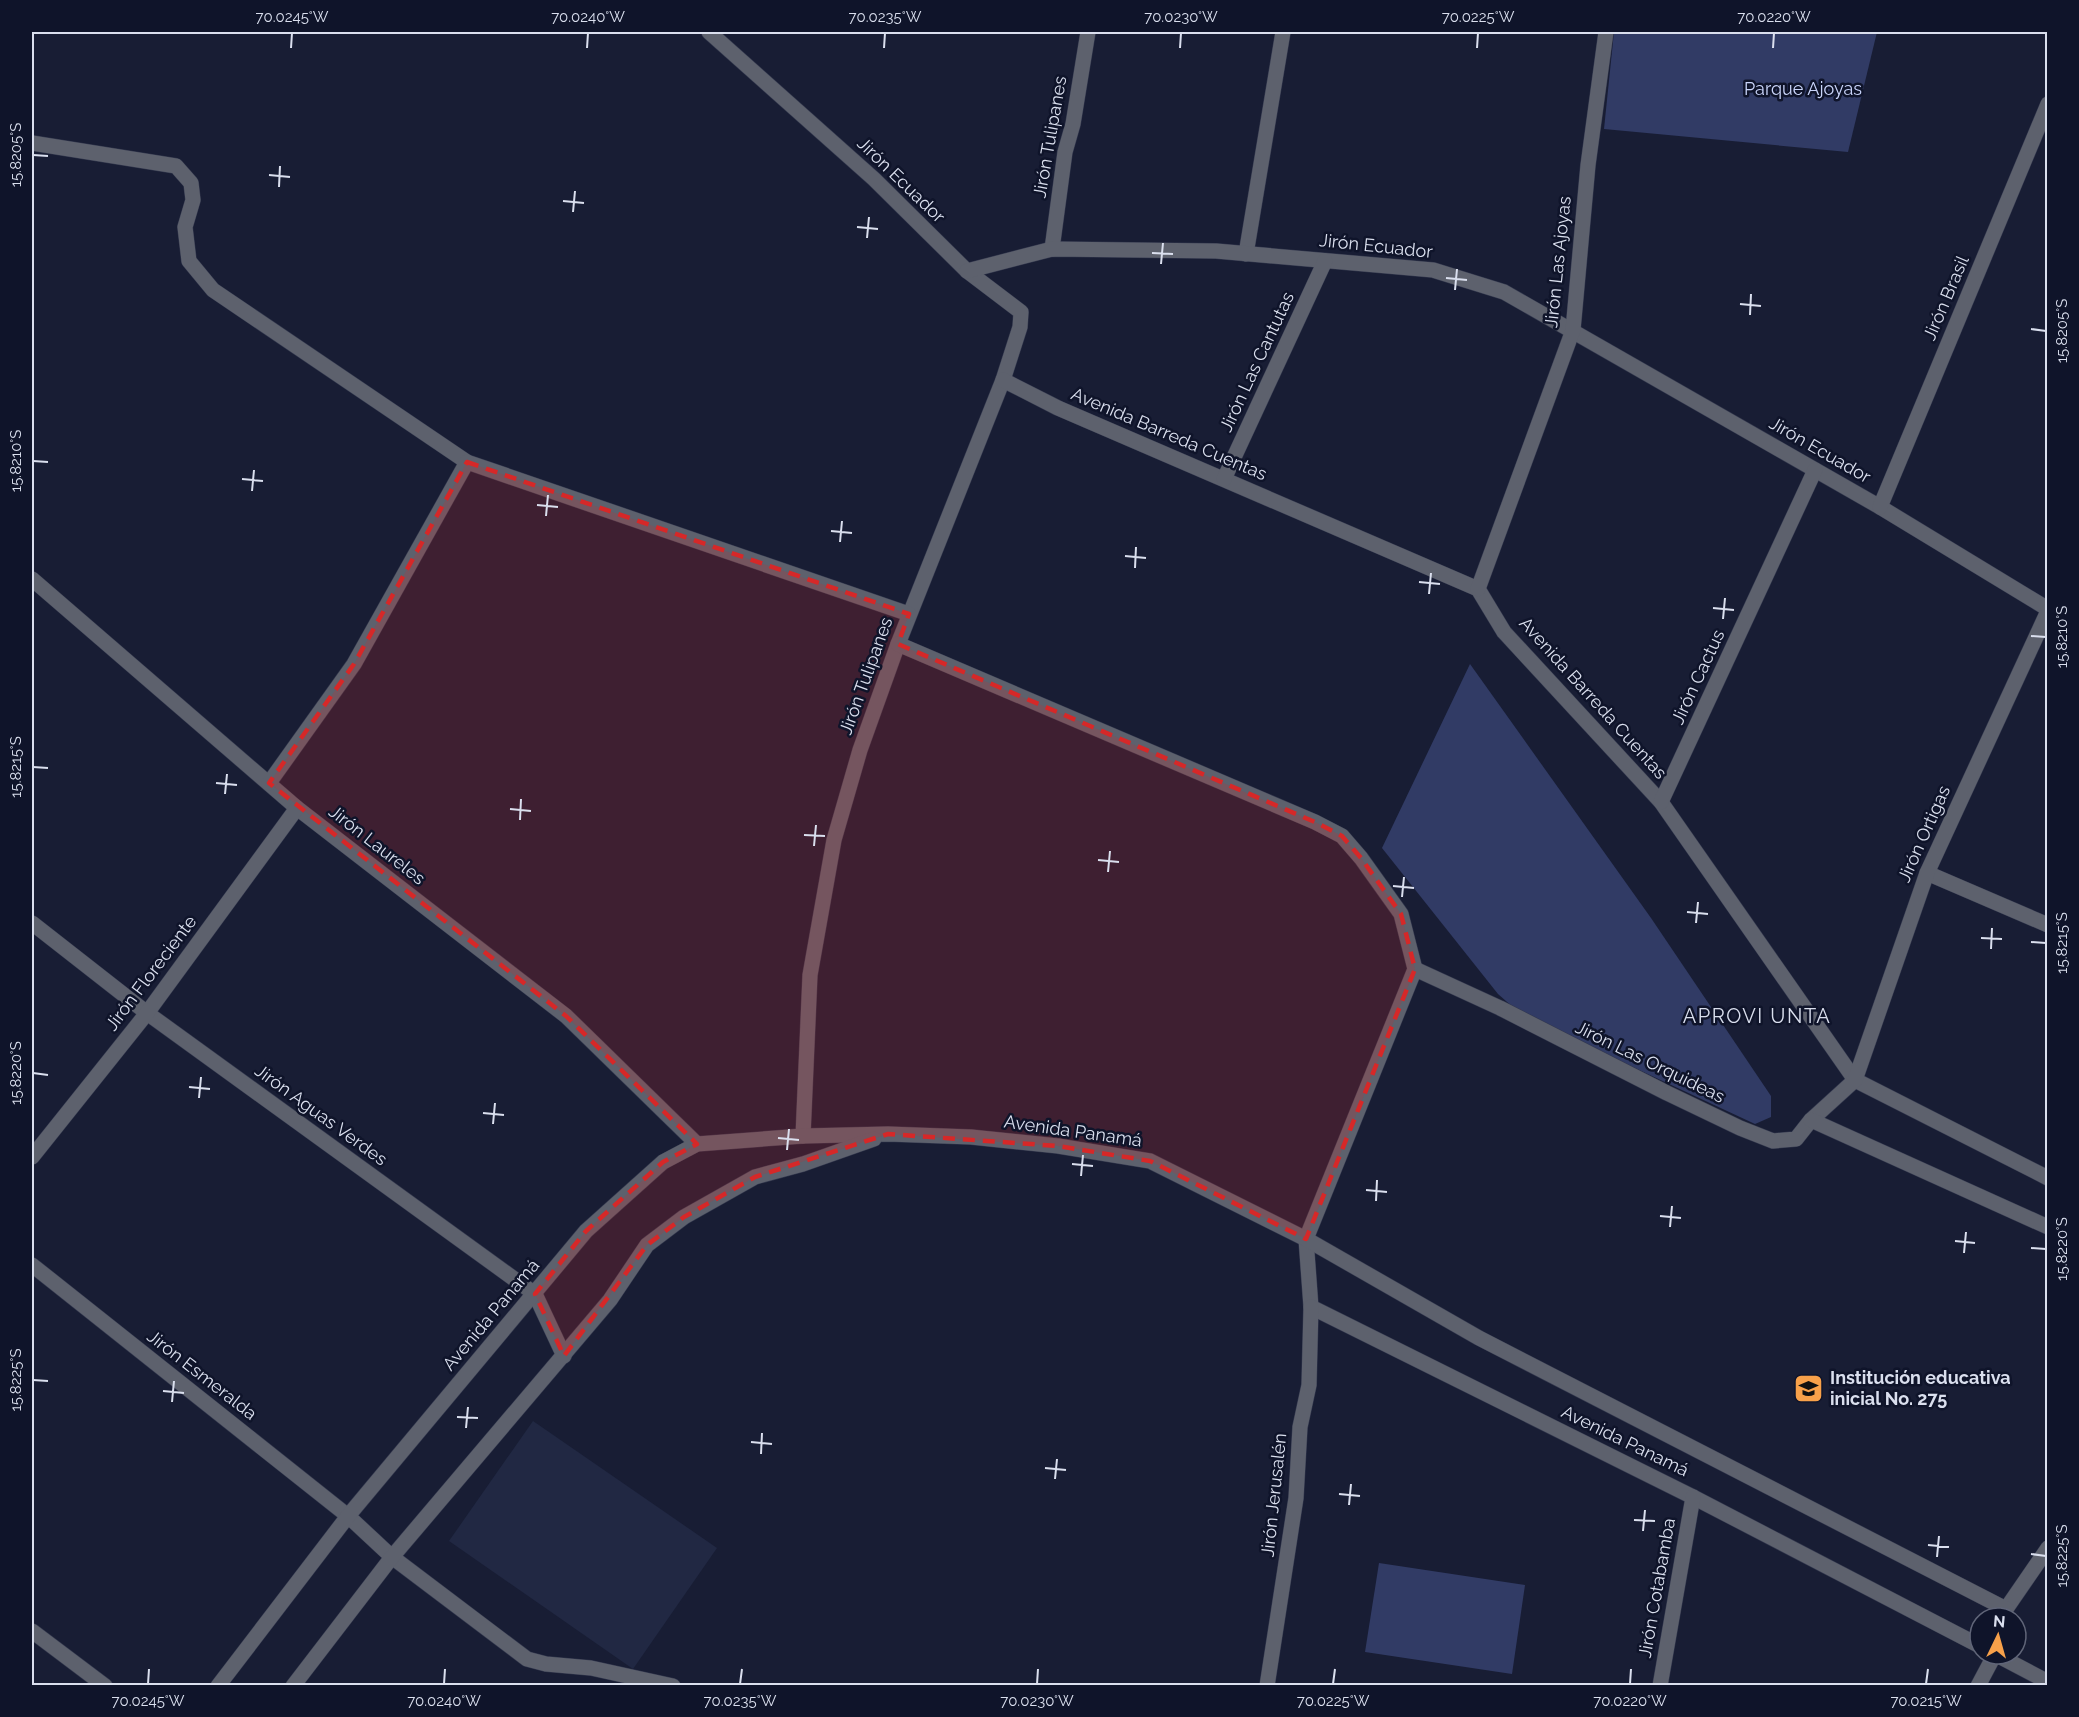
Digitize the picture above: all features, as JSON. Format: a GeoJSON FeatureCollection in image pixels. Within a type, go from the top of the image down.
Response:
{"type":"FeatureCollection","features":[{"type":"Feature","properties":{"kind":"street","name":"Jirón Ecuador"},"geometry":{"type":"LineString","coordinates":[[709,32],[874,179],[967,271],[1052,249],[1216,251],[1433,270],[1504,292],[1880,507],[2048,610]]}},
{"type":"Feature","properties":{"kind":"street","name":"Jirón Tulipanes"},"geometry":{"type":"LineString","coordinates":[[1052,249],[1065,152],[1073,124],[1088,32]]}},
{"type":"Feature","properties":{"kind":"street"},"geometry":{"type":"LineString","coordinates":[[1246,254],[1283,32]]}},
{"type":"Feature","properties":{"kind":"street","name":"Jirón Las Ajoyas"},"geometry":{"type":"LineString","coordinates":[[1478,589],[1573,330],[1588,165],[1606,32]]}},
{"type":"Feature","properties":{"kind":"street","name":"Jirón Brasil"},"geometry":{"type":"LineString","coordinates":[[1880,507],[2048,104]]}},
{"type":"Feature","properties":{"kind":"street"},"geometry":{"type":"LineString","coordinates":[[32,143],[176,166],[190,183],[193,200],[186,227],[189,261],[213,290],[467,462],[909,614]]}},
{"type":"Feature","properties":{"kind":"street","name":"Jirón Las Cantutas"},"geometry":{"type":"LineString","coordinates":[[1224,479],[1325,261]]}},
{"type":"Feature","properties":{"kind":"street","name":"Jirón Tulipanes"},"geometry":{"type":"LineString","coordinates":[[803,1136],[810,975],[834,840],[860,750],[898,644],[1003,380],[1020,327],[1021,312],[967,271]]}},
{"type":"Feature","properties":{"kind":"street","name":"Avenida Barreda Cuentas"},"geometry":{"type":"LineString","coordinates":[[1003,380],[1058,408],[1478,589],[1504,632],[1661,802],[1855,1080],[2048,1178]]}},
{"type":"Feature","properties":{"kind":"street"},"geometry":{"type":"LineString","coordinates":[[269,783],[354,664],[467,462]]}},
{"type":"Feature","properties":{"kind":"street","name":"Jirón Cactus"},"geometry":{"type":"LineString","coordinates":[[1661,802],[1815,470]]}},
{"type":"Feature","properties":{"kind":"street","name":"Jirón Laureles"},"geometry":{"type":"LineString","coordinates":[[32,579],[297,808],[567,1016],[697,1144]]}},
{"type":"Feature","properties":{"kind":"street","name":"Jirón Ortigas"},"geometry":{"type":"LineString","coordinates":[[1855,1080],[1927,873],[2048,610]]}},
{"type":"Feature","properties":{"kind":"street"},"geometry":{"type":"LineString","coordinates":[[898,644],[1315,822],[1342,836],[1361,858],[1401,914],[1415,969],[1306,1239],[1311,1307]]}},
{"type":"Feature","properties":{"kind":"street","name":"Jirón Floreciente"},"geometry":{"type":"LineString","coordinates":[[32,1157],[147,1013],[297,808]]}},
{"type":"Feature","properties":{"kind":"street"},"geometry":{"type":"LineString","coordinates":[[1927,873],[2048,925]]}},
{"type":"Feature","properties":{"kind":"street","name":"Jirón Aguas Verdes"},"geometry":{"type":"LineString","coordinates":[[32,923],[147,1013],[535,1294],[564,1356]]}},
{"type":"Feature","properties":{"kind":"street","name":"Jirón Las Orquideas"},"geometry":{"type":"LineString","coordinates":[[1415,969],[1500,1008],[1667,1093],[1773,1141],[1796,1139],[1811,1120],[1855,1080]]}},
{"type":"Feature","properties":{"kind":"street"},"geometry":{"type":"LineString","coordinates":[[1811,1120],[2048,1227]]}},
{"type":"Feature","properties":{"kind":"street","name":"Avenida Panamá"},"geometry":{"type":"LineString","coordinates":[[293,1686],[392,1557],[610,1300],[647,1245],[684,1217],[754,1178],[888,1134]]}},
{"type":"Feature","properties":{"kind":"street","name":"Avenida Panamá"},"geometry":{"type":"LineString","coordinates":[[218,1686],[348,1516],[586,1231],[663,1162],[697,1144],[803,1136],[888,1134],[971,1137],[1058,1146],[1150,1161],[1306,1239],[1479,1338],[1992,1606]]}},
{"type":"Feature","properties":{"kind":"street","name":"Jirón Esmeralda"},"geometry":{"type":"LineString","coordinates":[[32,1265],[348,1516],[392,1557],[527,1659],[546,1664],[591,1668],[673,1686]]}},
{"type":"Feature","properties":{"kind":"street","name":"Avenida Panamá"},"geometry":{"type":"LineString","coordinates":[[1311,1307],[1692,1497],[1968,1640]]}},
{"type":"Feature","properties":{"kind":"street","name":"Jirón Jerusalén"},"geometry":{"type":"LineString","coordinates":[[1267,1686],[1296,1498],[1300,1427],[1309,1385],[1311,1307]]}},
{"type":"Feature","properties":{"kind":"street","name":"Jirón Cotabamba"},"geometry":{"type":"LineString","coordinates":[[1660,1686],[1692,1497]]}},
{"type":"Feature","properties":{"kind":"street"},"geometry":{"type":"LineString","coordinates":[[2010,1606],[2048,1548]]}},
{"type":"Feature","properties":{"kind":"street"},"geometry":{"type":"LineString","coordinates":[[32,1631],[105,1686]]}},
{"type":"Feature","properties":{"kind":"street"},"geometry":{"type":"LineString","coordinates":[[1978,1686],[1989,1666]]}},
{"type":"Feature","properties":{"kind":"street"},"geometry":{"type":"LineString","coordinates":[[2018,1666],[2048,1682]]}},
{"type":"Feature","properties":{"kind":"highlighted area"},"geometry":{"type":"Polygon","coordinates":[[[467,462],[909,614],[898,644],[1315,822],[1342,836],[1361,858],[1401,914],[1415,969],[1306,1239],[1150,1161],[1058,1146],[888,1134],[755,1177],[684,1217],[647,1245],[564,1356],[535,1294],[586,1231],[663,1162],[697,1144],[566,1016],[269,783],[354,664],[467,462]]]}},
{"type":"Feature","properties":{"kind":"shaded area"},"geometry":{"type":"Polygon","coordinates":[[[533,1421],[717,1548],[633,1669],[449,1541],[533,1421]]]}},
{"type":"Feature","properties":{"kind":"green space","name":"Parque Ajoyas"},"geometry":{"type":"Polygon","coordinates":[[[1614,32],[1877,32],[1848,152],[1604,129],[1614,32]]]}},
{"type":"Feature","properties":{"kind":"green space"},"geometry":{"type":"Polygon","coordinates":[[[1470,664],[1651,918],[1771,1096],[1771,1117],[1755,1124],[1523,1016],[1498,994],[1382,848],[1470,664]]]}},
{"type":"Feature","properties":{"kind":"green space"},"geometry":{"type":"Polygon","coordinates":[[[1379,1563],[1525,1585],[1512,1674],[1365,1652],[1379,1563]]]}},
{"type":"Feature","properties":{"kind":"place","name":"Institución educativa inicial No. 275"},"geometry":{"type":"Point","coordinates":[1809,1388]}},
{"type":"Feature","properties":{"kind":"district","name":"APROVI UNTA"},"geometry":{"type":"Point","coordinates":[1757,1016]}}]}
